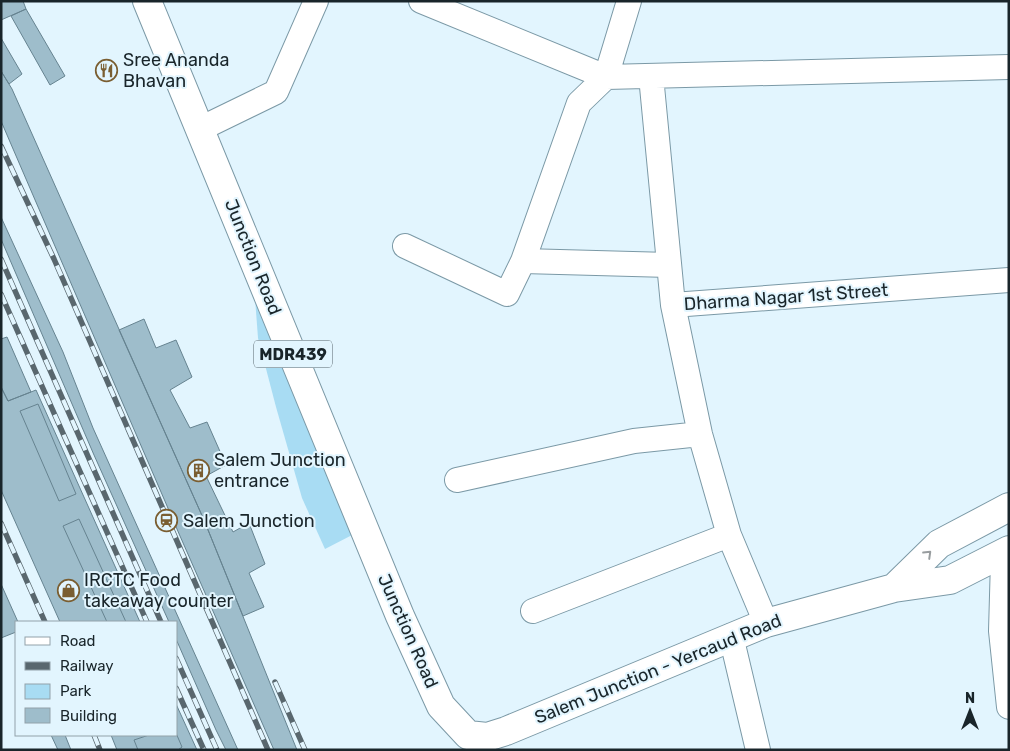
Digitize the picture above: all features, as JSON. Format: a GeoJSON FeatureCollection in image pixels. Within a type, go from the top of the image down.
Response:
{"type":"FeatureCollection","features":[{"type":"Feature","properties":{"kind":"main road","name":"Junction Road"},"geometry":{"type":"LineString","coordinates":[[147,1],[400,616],[441,706]]}},
{"type":"Feature","properties":{"kind":"main road","name":"Salem Junction - Yercaud Road"},"geometry":{"type":"LineString","coordinates":[[441,706],[468,735],[487,736],[506,731],[766,623],[894,588],[939,544],[1003,518]]}},
{"type":"Feature","properties":{"kind":"main road"},"geometry":{"type":"LineString","coordinates":[[960,534],[1004,557]]}},
{"type":"Feature","properties":{"kind":"main road"},"geometry":{"type":"LineString","coordinates":[[894,588],[950,580],[1004,557]]}},
{"type":"Feature","properties":{"kind":"street"},"geometry":{"type":"LineString","coordinates":[[200,129],[276,92],[316,1]]}},
{"type":"Feature","properties":{"kind":"street"},"geometry":{"type":"LineString","coordinates":[[421,1],[606,77],[1009,67]]}},
{"type":"Feature","properties":{"kind":"street"},"geometry":{"type":"LineString","coordinates":[[405,246],[507,294],[523,261],[579,103],[606,77],[629,1]]}},
{"type":"Feature","properties":{"kind":"street","name":"Dharma Nagar 1st Street"},"geometry":{"type":"LineString","coordinates":[[651,76],[673,305],[1009,280]]}},
{"type":"Feature","properties":{"kind":"street"},"geometry":{"type":"LineString","coordinates":[[523,261],[669,265]]}},
{"type":"Feature","properties":{"kind":"street"},"geometry":{"type":"LineString","coordinates":[[673,305],[700,434],[729,535],[766,623]]}},
{"type":"Feature","properties":{"kind":"street"},"geometry":{"type":"LineString","coordinates":[[456,480],[634,441],[700,434]]}},
{"type":"Feature","properties":{"kind":"street"},"geometry":{"type":"LineString","coordinates":[[533,611],[729,535]]}},
{"type":"Feature","properties":{"kind":"street"},"geometry":{"type":"LineString","coordinates":[[1004,557],[1001,631],[1009,707]]}},
{"type":"Feature","properties":{"kind":"street"},"geometry":{"type":"LineString","coordinates":[[731,636],[758,750]]}},
{"type":"Feature","properties":{"kind":"green space"},"geometry":{"type":"Polygon","coordinates":[[[255,298],[356,533],[325,549],[302,498],[276,407],[258,338],[255,298]]]}},
{"type":"Feature","properties":{"kind":"building"},"geometry":{"type":"Polygon","coordinates":[[[1,1],[23,1],[26,9],[1,20],[1,1]]]}},
{"type":"Feature","properties":{"kind":"building"},"geometry":{"type":"Polygon","coordinates":[[[26,9],[65,76],[50,85],[11,16],[26,9]]]}},
{"type":"Feature","properties":{"kind":"building"},"geometry":{"type":"Polygon","coordinates":[[[1,38],[22,74],[9,84],[1,71],[1,38]]]}},
{"type":"Feature","properties":{"kind":"building"},"geometry":{"type":"Polygon","coordinates":[[[1,71],[12,89],[204,520],[297,750],[274,750],[180,536],[1,121],[1,71]]]}},
{"type":"Feature","properties":{"kind":"building"},"geometry":{"type":"Polygon","coordinates":[[[1,217],[63,352],[93,428],[238,750],[226,750],[216,730],[178,644],[178,621],[169,621],[94,455],[1,239],[1,217]]]}},
{"type":"Feature","properties":{"kind":"building","name":"Salem Junction entrance"},"geometry":{"type":"Polygon","coordinates":[[[144,319],[156,348],[176,340],[192,377],[170,390],[190,428],[207,422],[226,465],[206,476],[233,532],[249,523],[265,564],[249,573],[264,607],[243,616],[204,520],[119,330],[144,319]]]}},
{"type":"Feature","properties":{"kind":"building"},"geometry":{"type":"Polygon","coordinates":[[[7,337],[31,392],[8,401],[1,387],[1,339],[7,337]]]}},
{"type":"Feature","properties":{"kind":"building"},"geometry":{"type":"Polygon","coordinates":[[[1,387],[8,401],[36,390],[140,621],[60,621],[1,490],[1,387]]]}},
{"type":"Feature","properties":{"kind":"building"},"geometry":{"type":"Polygon","coordinates":[[[38,404],[76,494],[59,501],[20,411],[38,404]]]}},
{"type":"Feature","properties":{"kind":"building"},"geometry":{"type":"Polygon","coordinates":[[[79,519],[126,621],[107,621],[63,526],[79,519]]]}},
{"type":"Feature","properties":{"kind":"building"},"geometry":{"type":"Polygon","coordinates":[[[1,584],[18,621],[15,621],[15,632],[1,638],[1,584]]]}},
{"type":"Feature","properties":{"kind":"building"},"geometry":{"type":"Polygon","coordinates":[[[178,708],[197,750],[117,750],[111,736],[178,736],[178,708]]]}},
{"type":"Feature","properties":{"kind":"building"},"geometry":{"type":"Polygon","coordinates":[[[51,736],[65,736],[71,750],[58,750],[51,736]]]}},
{"type":"Feature","properties":{"kind":"building"},"geometry":{"type":"Polygon","coordinates":[[[146,736],[177,736],[182,747],[178,750],[138,750],[134,740],[146,736]]]}},
{"type":"Feature","properties":{"kind":"railway"},"geometry":{"type":"LineString","coordinates":[[1,146],[54,259],[268,750]]}},
{"type":"Feature","properties":{"kind":"railway"},"geometry":{"type":"LineString","coordinates":[[1,259],[161,621]]}},
{"type":"Feature","properties":{"kind":"railway"},"geometry":{"type":"LineString","coordinates":[[1,294],[147,621]]}},
{"type":"Feature","properties":{"kind":"railway"},"geometry":{"type":"LineString","coordinates":[[1,523],[45,621]]}},
{"type":"Feature","properties":{"kind":"railway"},"geometry":{"type":"LineString","coordinates":[[178,662],[217,750]]}},
{"type":"Feature","properties":{"kind":"railway"},"geometry":{"type":"LineString","coordinates":[[275,682],[305,750]]}},
{"type":"Feature","properties":{"kind":"railway"},"geometry":{"type":"LineString","coordinates":[[178,692],[204,750]]}},
{"type":"Feature","properties":{"kind":"railway"},"geometry":{"type":"LineString","coordinates":[[94,736],[100,750]]}},
{"type":"Feature","properties":{"kind":"place","name":"Sree Ananda Bhavan"},"geometry":{"type":"Point","coordinates":[107,70]}},
{"type":"Feature","properties":{"kind":"place","name":"Salem Junction entrance"},"geometry":{"type":"Point","coordinates":[198,470]}},
{"type":"Feature","properties":{"kind":"place","name":"Salem Junction"},"geometry":{"type":"Point","coordinates":[167,521]}},
{"type":"Feature","properties":{"kind":"place","name":"IRCTC Food takeaway counter"},"geometry":{"type":"Point","coordinates":[68,590]}}]}
